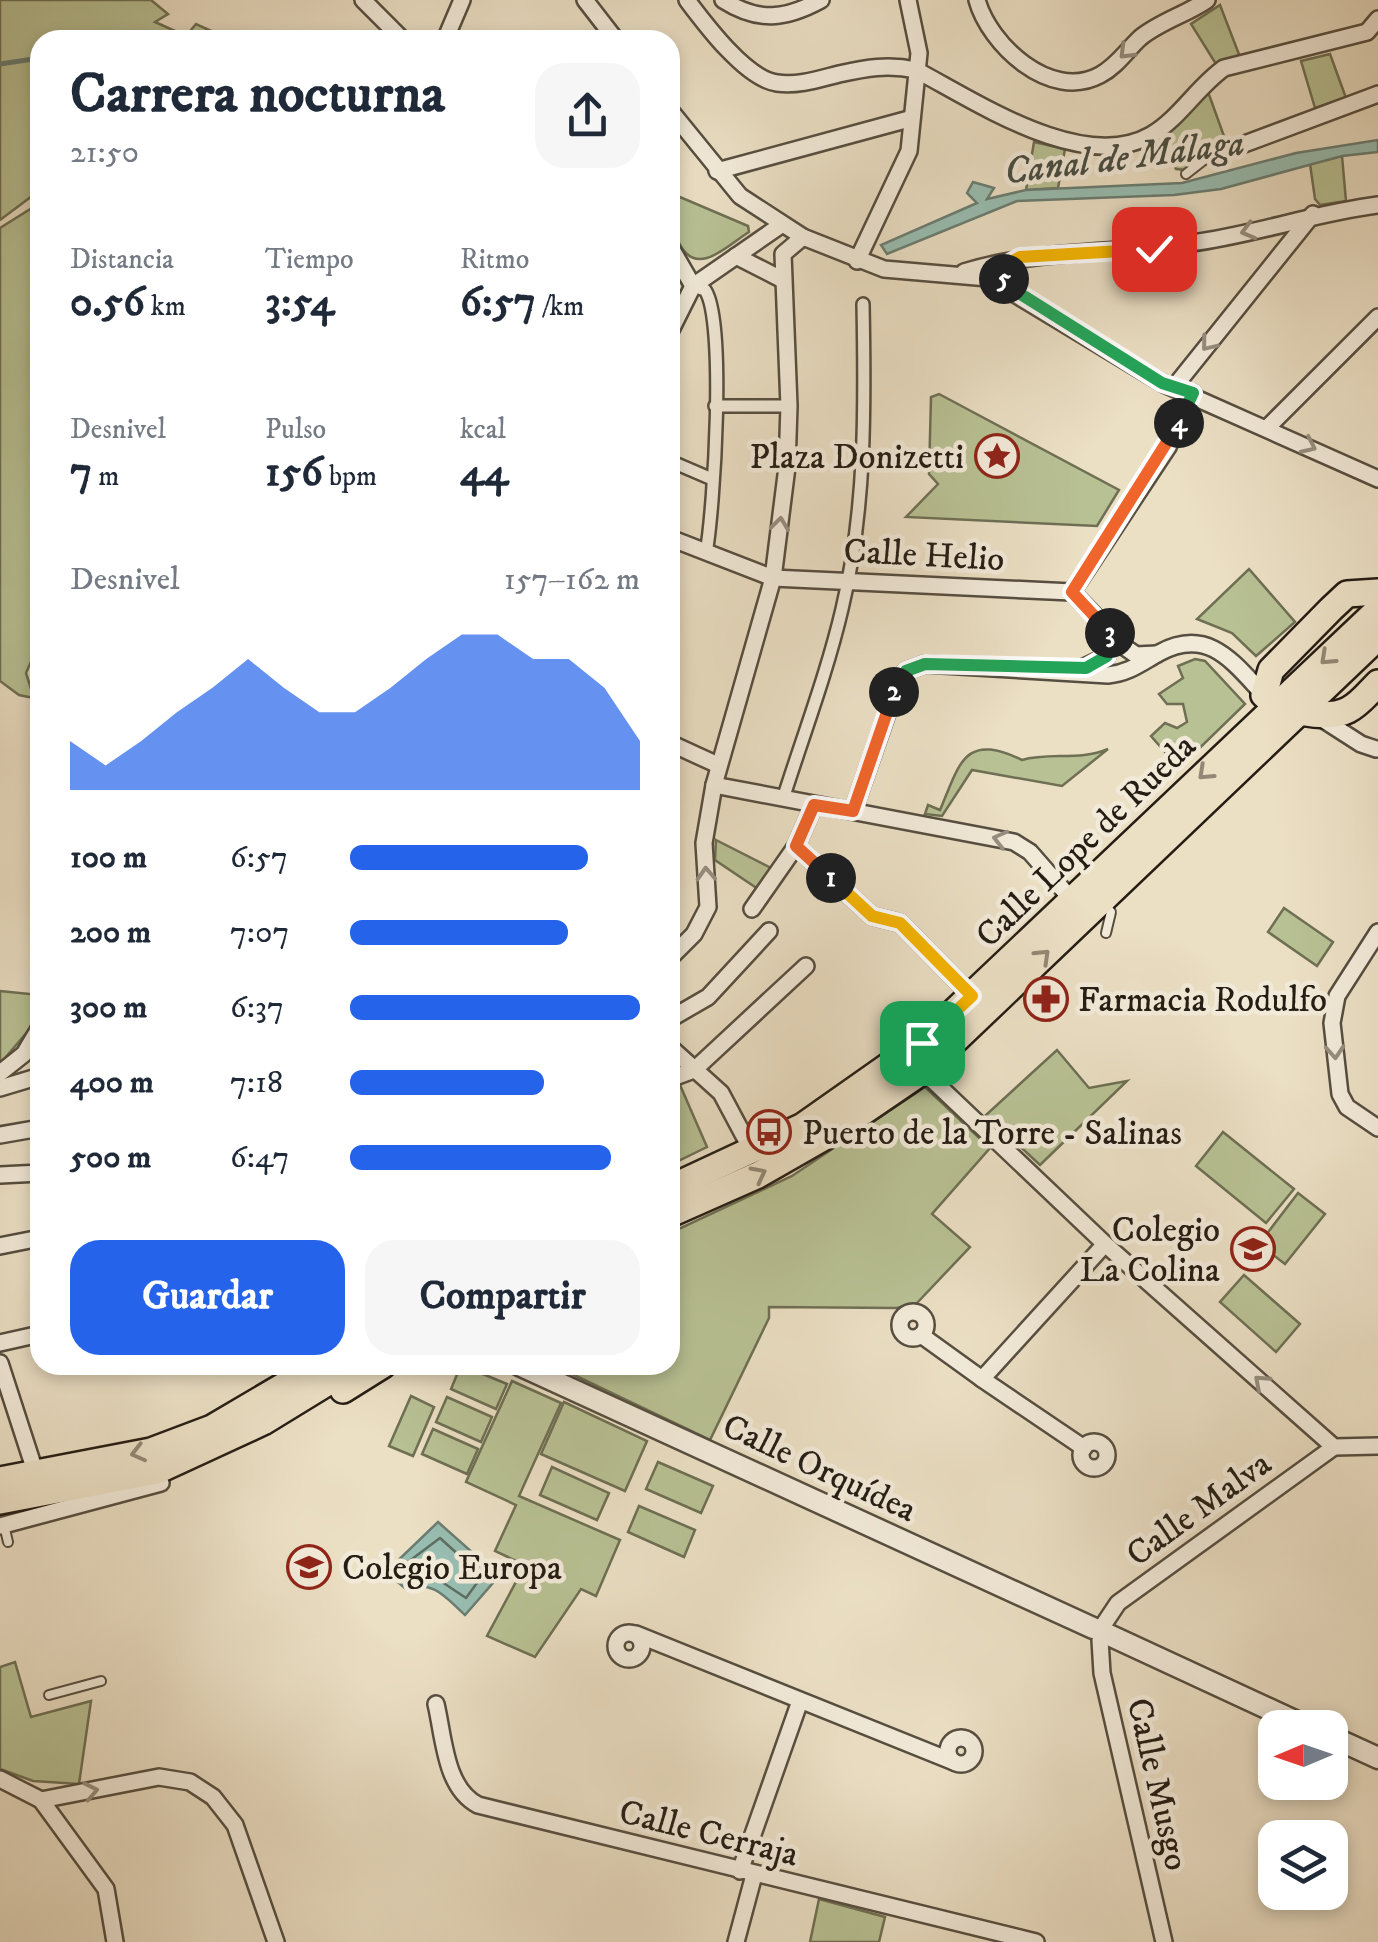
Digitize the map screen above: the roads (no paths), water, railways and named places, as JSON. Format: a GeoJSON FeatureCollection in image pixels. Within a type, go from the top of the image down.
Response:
{"type":"FeatureCollection","features":[{"type":"Feature","properties":{"kind":"main road"},"geometry":{"type":"LineString","coordinates":[[1378,592],[1347,594],[1270,690],[1307,711],[1346,712],[1378,683]]}},
{"type":"Feature","properties":{"kind":"main road","name":"Calle Lope de Rueda"},"geometry":{"type":"LineString","coordinates":[[680,1184],[753,1153],[878,1078],[972,996],[1072,900],[1270,690],[1378,610]]}},
{"type":"Feature","properties":{"kind":"main road","name":"Calle Lope de Rueda"},"geometry":{"type":"LineString","coordinates":[[680,1209],[774,1167],[836,1132],[923,1071],[1112,909],[1378,637]]}},
{"type":"Feature","properties":{"kind":"main road"},"geometry":{"type":"LineString","coordinates":[[0,1480],[150,1450],[212,1428],[254,1395],[297,1375]]}},
{"type":"Feature","properties":{"kind":"main road"},"geometry":{"type":"LineString","coordinates":[[1,1517],[157,1471],[262,1422],[340,1375]]}},
{"type":"Feature","properties":{"kind":"main road"},"geometry":{"type":"LineString","coordinates":[[162,1484],[267,1437],[366,1375]]}},
{"type":"Feature","properties":{"kind":"street"},"geometry":{"type":"LineString","coordinates":[[363,0],[393,30]]}},
{"type":"Feature","properties":{"kind":"street"},"geometry":{"type":"LineString","coordinates":[[448,30],[462,0]]}},
{"type":"Feature","properties":{"kind":"street"},"geometry":{"type":"LineString","coordinates":[[585,0],[608,30]]}},
{"type":"Feature","properties":{"kind":"street"},"geometry":{"type":"LineString","coordinates":[[687,0],[730,52],[769,82],[795,84],[875,66],[916,70],[1039,134],[1104,144],[1151,136],[1204,81],[1224,68],[1367,32],[1378,19]]}},
{"type":"Feature","properties":{"kind":"street"},"geometry":{"type":"LineString","coordinates":[[723,0],[753,15],[771,18],[792,16],[821,0]]}},
{"type":"Feature","properties":{"kind":"street"},"geometry":{"type":"LineString","coordinates":[[856,261],[908,151],[918,36],[908,0]]}},
{"type":"Feature","properties":{"kind":"street"},"geometry":{"type":"LineString","coordinates":[[977,0],[984,26],[1020,62],[1050,76],[1075,80],[1098,76],[1142,36],[1208,0]]}},
{"type":"Feature","properties":{"kind":"street"},"geometry":{"type":"LineString","coordinates":[[1239,146],[1378,94]]}},
{"type":"Feature","properties":{"kind":"street"},"geometry":{"type":"LineString","coordinates":[[716,171],[910,119]]}},
{"type":"Feature","properties":{"kind":"street"},"geometry":{"type":"LineString","coordinates":[[680,123],[716,171],[748,203],[803,237],[884,269],[962,272],[1008,286],[1162,383],[1193,393],[1378,478]]}},
{"type":"Feature","properties":{"kind":"street"},"geometry":{"type":"LineString","coordinates":[[962,272],[1020,257],[1198,242],[1313,214],[1378,204]]}},
{"type":"Feature","properties":{"kind":"street"},"geometry":{"type":"LineString","coordinates":[[1174,386],[1313,214]]}},
{"type":"Feature","properties":{"kind":"street"},"geometry":{"type":"LineString","coordinates":[[680,312],[693,286],[781,225]]}},
{"type":"Feature","properties":{"kind":"street"},"geometry":{"type":"LineString","coordinates":[[680,948],[694,934],[708,907],[704,843],[714,785],[773,578],[787,467],[789,406],[782,254],[803,237]]}},
{"type":"Feature","properties":{"kind":"street"},"geometry":{"type":"LineString","coordinates":[[736,256],[781,279]]}},
{"type":"Feature","properties":{"kind":"street"},"geometry":{"type":"LineString","coordinates":[[1008,286],[1003,276],[1006,265],[1020,257]]}},
{"type":"Feature","properties":{"kind":"street"},"geometry":{"type":"LineString","coordinates":[[680,263],[693,286],[705,290],[715,312],[715,406],[706,553]]}},
{"type":"Feature","properties":{"kind":"street"},"geometry":{"type":"LineString","coordinates":[[784,799],[847,580],[864,447],[862,304]]}},
{"type":"Feature","properties":{"kind":"street"},"geometry":{"type":"LineString","coordinates":[[1268,427],[1378,317]]}},
{"type":"Feature","properties":{"kind":"street"},"geometry":{"type":"LineString","coordinates":[[1193,393],[1168,447],[1072,592],[1136,655],[1158,654],[1203,642],[1221,650],[1240,670],[1270,690]]}},
{"type":"Feature","properties":{"kind":"street"},"geometry":{"type":"LineString","coordinates":[[715,406],[789,406]]}},
{"type":"Feature","properties":{"kind":"street"},"geometry":{"type":"LineString","coordinates":[[680,465],[712,479]]}},
{"type":"Feature","properties":{"kind":"street","name":"Calle Helio"},"geometry":{"type":"LineString","coordinates":[[680,542],[773,578],[1072,592]]}},
{"type":"Feature","properties":{"kind":"street"},"geometry":{"type":"LineString","coordinates":[[1076,670],[1100,663],[1113,635]]}},
{"type":"Feature","properties":{"kind":"street"},"geometry":{"type":"LineString","coordinates":[[853,811],[906,671],[925,664],[1121,674],[1158,654]]}},
{"type":"Feature","properties":{"kind":"street"},"geometry":{"type":"LineString","coordinates":[[1240,670],[1270,690]]}},
{"type":"Feature","properties":{"kind":"street"},"geometry":{"type":"LineString","coordinates":[[1358,704],[1360,734],[1377,750]]}},
{"type":"Feature","properties":{"kind":"street"},"geometry":{"type":"LineString","coordinates":[[1307,711],[1360,744],[1377,750]]}},
{"type":"Feature","properties":{"kind":"street"},"geometry":{"type":"LineString","coordinates":[[680,748],[718,765]]}},
{"type":"Feature","properties":{"kind":"street"},"geometry":{"type":"LineString","coordinates":[[714,785],[1014,842],[1030,852],[1072,900]]}},
{"type":"Feature","properties":{"kind":"street"},"geometry":{"type":"LineString","coordinates":[[752,909],[796,846],[814,805]]}},
{"type":"Feature","properties":{"kind":"street"},"geometry":{"type":"LineString","coordinates":[[796,846],[872,916],[900,923],[972,996]]}},
{"type":"Feature","properties":{"kind":"street"},"geometry":{"type":"LineString","coordinates":[[680,1012],[708,997],[769,931]]}},
{"type":"Feature","properties":{"kind":"street"},"geometry":{"type":"LineString","coordinates":[[1378,932],[1337,996],[1332,1024],[1340,1094],[1347,1107],[1378,1128]]}},
{"type":"Feature","properties":{"kind":"street"},"geometry":{"type":"LineString","coordinates":[[680,1075],[694,1070],[806,966]]}},
{"type":"Feature","properties":{"kind":"street"},"geometry":{"type":"LineString","coordinates":[[0,1074],[30,1044]]}},
{"type":"Feature","properties":{"kind":"street"},"geometry":{"type":"LineString","coordinates":[[680,1056],[721,1093],[753,1153]]}},
{"type":"Feature","properties":{"kind":"street"},"geometry":{"type":"LineString","coordinates":[[923,1071],[1106,1244],[1334,1446],[1378,1446]]}},
{"type":"Feature","properties":{"kind":"street"},"geometry":{"type":"LineString","coordinates":[[0,1088],[30,1079]]}},
{"type":"Feature","properties":{"kind":"street"},"geometry":{"type":"LineString","coordinates":[[0,1135],[30,1130]]}},
{"type":"Feature","properties":{"kind":"street"},"geometry":{"type":"LineString","coordinates":[[0,1175],[30,1174]]}},
{"type":"Feature","properties":{"kind":"street"},"geometry":{"type":"LineString","coordinates":[[0,1246],[30,1240]]}},
{"type":"Feature","properties":{"kind":"street"},"geometry":{"type":"LineString","coordinates":[[982,1379],[1106,1244]]}},
{"type":"Feature","properties":{"kind":"street"},"geometry":{"type":"LineString","coordinates":[[921,1335],[1084,1448]]}},
{"type":"Feature","properties":{"kind":"street"},"geometry":{"type":"LineString","coordinates":[[0,1343],[30,1336]]}},
{"type":"Feature","properties":{"kind":"street"},"geometry":{"type":"LineString","coordinates":[[0,1363],[36,1474]]}},
{"type":"Feature","properties":{"kind":"street","name":"Calle Orquídea"},"geometry":{"type":"LineString","coordinates":[[541,1375],[1271,1710]]}},
{"type":"Feature","properties":{"kind":"street","name":"Calle Malva"},"geometry":{"type":"LineString","coordinates":[[1101,1632],[1118,1603],[1334,1446]]}},
{"type":"Feature","properties":{"kind":"street"},"geometry":{"type":"LineString","coordinates":[[1,1517],[58,1520],[162,1484]]}},
{"type":"Feature","properties":{"kind":"street","name":"Calle Musgo"},"geometry":{"type":"LineString","coordinates":[[1101,1632],[1102,1673],[1164,1942]]}},
{"type":"Feature","properties":{"kind":"street"},"geometry":{"type":"LineString","coordinates":[[636,1634],[954,1762]]}},
{"type":"Feature","properties":{"kind":"street"},"geometry":{"type":"LineString","coordinates":[[736,1942],[747,1873],[800,1701]]}},
{"type":"Feature","properties":{"kind":"street","name":"Calle Cerraja"},"geometry":{"type":"LineString","coordinates":[[436,1704],[454,1780],[466,1799],[747,1873],[1036,1942]]}},
{"type":"Feature","properties":{"kind":"street"},"geometry":{"type":"LineString","coordinates":[[1348,1744],[1378,1758]]}},
{"type":"Feature","properties":{"kind":"street"},"geometry":{"type":"LineString","coordinates":[[41,1800],[159,1777],[190,1782],[213,1797],[234,1825],[276,1942]]}},
{"type":"Feature","properties":{"kind":"street"},"geometry":{"type":"LineString","coordinates":[[0,1779],[41,1800],[106,1889],[115,1942]]}},
{"type":"Feature","properties":{"kind":"lane"},"geometry":{"type":"LineString","coordinates":[[1186,174],[1208,156],[1239,146]]}},
{"type":"Feature","properties":{"kind":"lane"},"geometry":{"type":"LineString","coordinates":[[1106,933],[1112,909]]}},
{"type":"Feature","properties":{"kind":"lane"},"geometry":{"type":"LineString","coordinates":[[1,1517],[8,1542]]}},
{"type":"Feature","properties":{"kind":"lane"},"geometry":{"type":"LineString","coordinates":[[49,1694],[100,1681]]}},
{"type":"Feature","properties":{"kind":"water"},"geometry":{"type":"Polygon","coordinates":[[[1378,140],[1378,152],[1342,156],[1221,189],[1174,195],[1017,201],[887,254],[881,245],[977,203],[967,193],[973,182],[994,188],[987,199],[1026,190],[1182,183],[1296,153],[1378,140]]]}},
{"type":"Feature","properties":{"kind":"water"},"geometry":{"type":"Polygon","coordinates":[[[438,1522],[499,1576],[465,1615],[438,1592],[424,1587],[406,1589],[386,1572],[438,1522]]]}},
{"type":"Feature","properties":{"kind":"waterway","name":"Canal de Málaga"},"geometry":{"type":"LineString","coordinates":[[0,64],[30,60]]}},
{"type":"Feature","properties":{"kind":"place","name":"Plaza Donizetti"},"geometry":{"type":"Point","coordinates":[997,456]}},
{"type":"Feature","properties":{"kind":"place","name":"Farmacia Rodulfo"},"geometry":{"type":"Point","coordinates":[1046,999]}},
{"type":"Feature","properties":{"kind":"place","name":"Puerto de la Torre - Salinas"},"geometry":{"type":"Point","coordinates":[769,1132]}},
{"type":"Feature","properties":{"kind":"place","name":"Colegio La Colina"},"geometry":{"type":"Point","coordinates":[1253,1249]}},
{"type":"Feature","properties":{"kind":"place","name":"Colegio Europa"},"geometry":{"type":"Point","coordinates":[309,1567]}}]}
